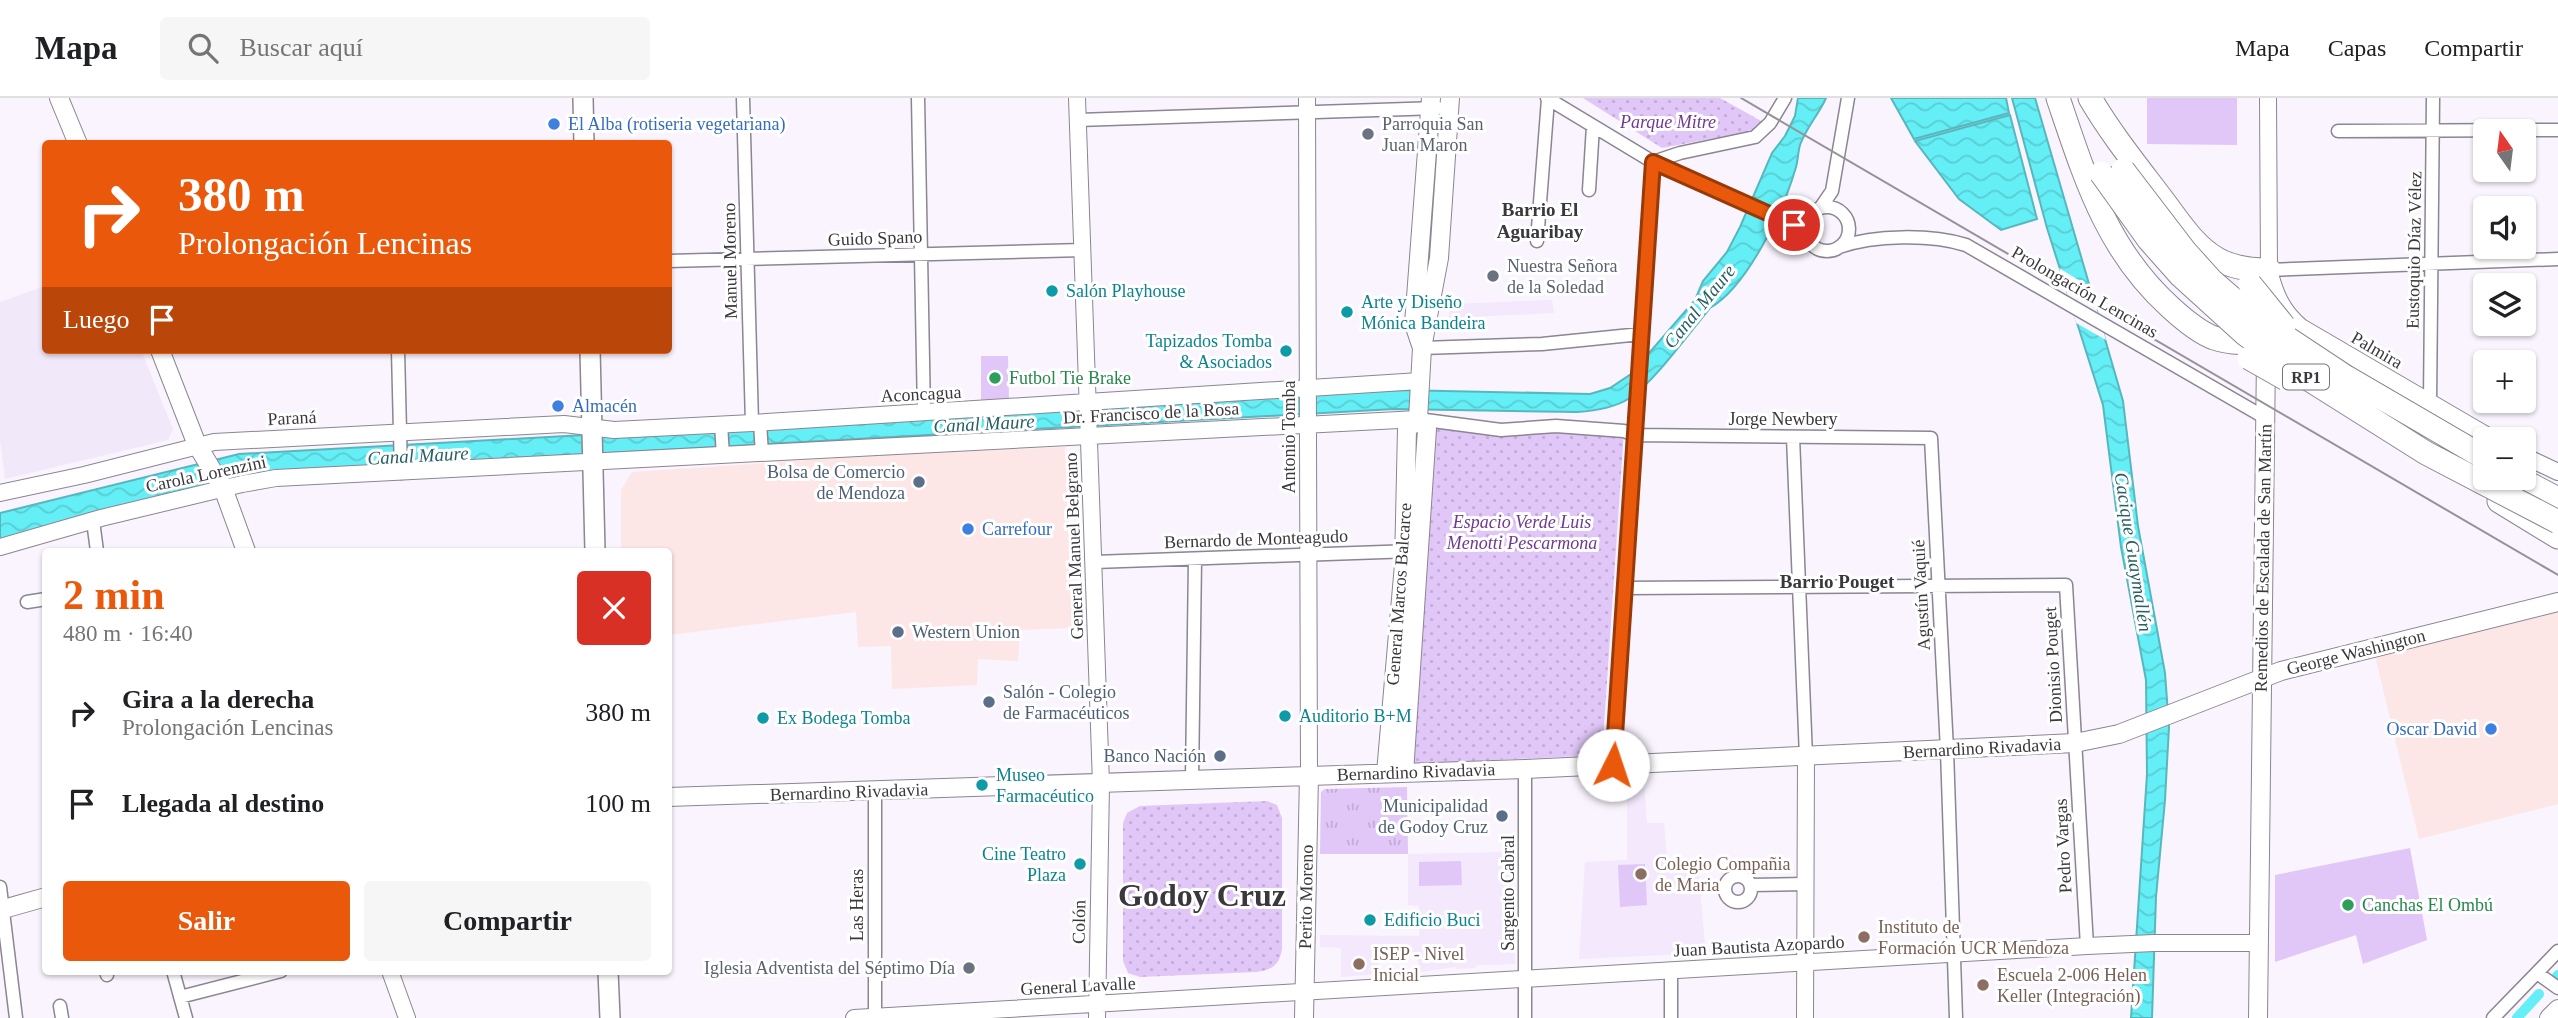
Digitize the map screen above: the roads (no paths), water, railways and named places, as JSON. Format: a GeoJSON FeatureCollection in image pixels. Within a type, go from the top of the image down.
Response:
{"type":"FeatureCollection","features":[{"type":"Feature","properties":{"kind":"highway","name":"RP1"},"geometry":{"type":"LineString","coordinates":[[2059,98],[2112,172],[2163,257],[2226,319],[2293,369],[2426,453],[2558,522]]}},
{"type":"Feature","properties":{"kind":"highway"},"geometry":{"type":"LineString","coordinates":[[2059,98],[2083,171],[2103,220],[2140,276],[2182,318],[2213,338],[2239,344],[2267,342]]}},
{"type":"Feature","properties":{"kind":"highway","name":"RP1"},"geometry":{"type":"LineString","coordinates":[[2083,98],[2112,172],[2227,295],[2272,329],[2346,377],[2473,451]]}},
{"type":"Feature","properties":{"kind":"highway"},"geometry":{"type":"LineString","coordinates":[[2091,98],[2122,147],[2206,251],[2231,265],[2252,270],[2269,270]]}},
{"type":"Feature","properties":{"kind":"highway"},"geometry":{"type":"LineString","coordinates":[[2250,284],[2277,319],[2346,377]]}},
{"type":"Feature","properties":{"kind":"highway"},"geometry":{"type":"LineString","coordinates":[[2249,358],[2426,453],[2558,537]]}},
{"type":"Feature","properties":{"kind":"highway"},"geometry":{"type":"LineString","coordinates":[[2536,477],[2558,485]]}},
{"type":"Feature","properties":{"kind":"highway"},"geometry":{"type":"LineString","coordinates":[[2536,487],[2558,499]]}},
{"type":"Feature","properties":{"kind":"main road"},"geometry":{"type":"LineString","coordinates":[[59,98],[76,140]]}},
{"type":"Feature","properties":{"kind":"main road"},"geometry":{"type":"LineString","coordinates":[[583,98],[584,140]]}},
{"type":"Feature","properties":{"kind":"main road","name":"General Marcos Balcarce"},"geometry":{"type":"LineString","coordinates":[[1422,348],[1414,324],[1431,103]]}},
{"type":"Feature","properties":{"kind":"main road","name":"General Marcos Balcarce"},"geometry":{"type":"LineString","coordinates":[[1386,773],[1427,429],[1419,400],[1422,348],[1439,258],[1450,103]]}},
{"type":"Feature","properties":{"kind":"main road","name":"Remedios de Escalada de San Martín"},"geometry":{"type":"LineString","coordinates":[[2258,1018],[2264,417],[2269,270]]}},
{"type":"Feature","properties":{"kind":"main road"},"geometry":{"type":"LineString","coordinates":[[162,354],[197,445],[221,485],[245,548]]}},
{"type":"Feature","properties":{"kind":"main road"},"geometry":{"type":"LineString","coordinates":[[590,354],[596,548]]}},
{"type":"Feature","properties":{"kind":"main road","name":"General Marcos Balcarce"},"geometry":{"type":"LineString","coordinates":[[1404,773],[1412,551]]}},
{"type":"Feature","properties":{"kind":"main road","name":"George Washington"},"geometry":{"type":"LineString","coordinates":[[2158,718],[2263,677],[2314,662],[2558,602]]}},
{"type":"Feature","properties":{"kind":"main road","name":"Bernardino Rivadavia"},"geometry":{"type":"LineString","coordinates":[[672,797],[1525,769],[1947,750],[2075,743],[2108,737],[2158,718]]}},
{"type":"Feature","properties":{"kind":"main road","name":"Perito Moreno"},"geometry":{"type":"LineString","coordinates":[[1304,1018],[1309,775]]}},
{"type":"Feature","properties":{"kind":"main road"},"geometry":{"type":"LineString","coordinates":[[1,910],[42,898]]}},
{"type":"Feature","properties":{"kind":"main road"},"geometry":{"type":"LineString","coordinates":[[608,975],[610,1018]]}},
{"type":"Feature","properties":{"kind":"main road"},"geometry":{"type":"LineString","coordinates":[[2549,1018],[2558,1009]]}},
{"type":"Feature","properties":{"kind":"street","name":"Manuel Moreno"},"geometry":{"type":"LineString","coordinates":[[743,98],[747,259],[761,450]]}},
{"type":"Feature","properties":{"kind":"street"},"geometry":{"type":"LineString","coordinates":[[918,98],[924,413]]}},
{"type":"Feature","properties":{"kind":"street","name":"General Manuel Belgrano"},"geometry":{"type":"LineString","coordinates":[[1077,98],[1101,784]]}},
{"type":"Feature","properties":{"kind":"street"},"geometry":{"type":"LineString","coordinates":[[1537,241],[1547,98],[1653,162],[1781,218],[1821,250],[1839,247],[1847,239],[1844,215],[1833,207],[1781,218]]}},
{"type":"Feature","properties":{"kind":"street"},"geometry":{"type":"LineString","coordinates":[[1653,162],[1680,153],[1755,137],[1770,123],[1785,98]]}},
{"type":"Feature","properties":{"kind":"street"},"geometry":{"type":"LineString","coordinates":[[1808,239],[1805,227],[1832,191],[1848,98]]}},
{"type":"Feature","properties":{"kind":"street","name":"Remedios de Escalada de San Martín"},"geometry":{"type":"LineString","coordinates":[[2268,98],[2269,270]]}},
{"type":"Feature","properties":{"kind":"street","name":"Eustoquio Díaz Vélez"},"geometry":{"type":"LineString","coordinates":[[2430,402],[2433,98]]}},
{"type":"Feature","properties":{"kind":"street"},"geometry":{"type":"LineString","coordinates":[[1078,120],[1307,105],[1450,103]]}},
{"type":"Feature","properties":{"kind":"street","name":"Antonio Tomba"},"geometry":{"type":"LineString","coordinates":[[1307,105],[1309,775]]}},
{"type":"Feature","properties":{"kind":"street"},"geometry":{"type":"LineString","coordinates":[[1590,190],[1593,126]]}},
{"type":"Feature","properties":{"kind":"street"},"geometry":{"type":"LineString","coordinates":[[2338,131],[2558,130]]}},
{"type":"Feature","properties":{"kind":"street"},"geometry":{"type":"LineString","coordinates":[[1613,765],[1653,162]]}},
{"type":"Feature","properties":{"kind":"street"},"geometry":{"type":"LineString","coordinates":[[1832,191],[1855,230],[1864,237],[1876,240]]}},
{"type":"Feature","properties":{"kind":"street","name":"Prolongación Lencinas"},"geometry":{"type":"LineString","coordinates":[[1839,247],[1876,240],[1931,238],[1966,245],[2264,417]]}},
{"type":"Feature","properties":{"kind":"street","name":"Guido Spano"},"geometry":{"type":"LineString","coordinates":[[672,261],[1083,250]]}},
{"type":"Feature","properties":{"kind":"street"},"geometry":{"type":"LineString","coordinates":[[2269,270],[2558,259]]}},
{"type":"Feature","properties":{"kind":"street","name":"Palmira"},"geometry":{"type":"LineString","coordinates":[[2269,270],[2275,294],[2291,318],[2334,347],[2473,427]]}},
{"type":"Feature","properties":{"kind":"street"},"geometry":{"type":"LineString","coordinates":[[1422,348],[1542,344],[1641,334]]}},
{"type":"Feature","properties":{"kind":"street"},"geometry":{"type":"LineString","coordinates":[[398,354],[401,469]]}},
{"type":"Feature","properties":{"kind":"street","name":"Aconcagua"},"geometry":{"type":"LineString","coordinates":[[593,446],[614,430],[722,427],[924,413],[1308,393],[1419,400]]}},
{"type":"Feature","properties":{"kind":"street","name":"Dr. Francisco de la Rosa"},"geometry":{"type":"LineString","coordinates":[[593,446],[723,452],[761,450],[1309,419],[1419,400]]}},
{"type":"Feature","properties":{"kind":"street","name":"Jorge Newbery"},"geometry":{"type":"LineString","coordinates":[[1419,400],[1486,429],[1513,430],[1556,426],[1624,431],[1634,435],[1931,438]]}},
{"type":"Feature","properties":{"kind":"street","name":"Paraná"},"geometry":{"type":"LineString","coordinates":[[0,492],[84,475],[214,442],[400,439],[564,424],[593,446]]}},
{"type":"Feature","properties":{"kind":"street"},"geometry":{"type":"LineString","coordinates":[[722,427],[723,452]]}},
{"type":"Feature","properties":{"kind":"street"},"geometry":{"type":"LineString","coordinates":[[1793,437],[1806,757],[1805,1018]]}},
{"type":"Feature","properties":{"kind":"street","name":"Agustín Vaquié"},"geometry":{"type":"LineString","coordinates":[[1931,438],[1947,750],[1956,1018]]}},
{"type":"Feature","properties":{"kind":"street","name":"Carola Lorenzini"},"geometry":{"type":"LineString","coordinates":[[0,547],[221,485],[276,478],[401,469],[593,446]]}},
{"type":"Feature","properties":{"kind":"street"},"geometry":{"type":"LineString","coordinates":[[2536,462],[2558,472]]}},
{"type":"Feature","properties":{"kind":"street"},"geometry":{"type":"LineString","coordinates":[[93,521],[97,548]]}},
{"type":"Feature","properties":{"kind":"street","name":"Bernardo de Monteagudo"},"geometry":{"type":"LineString","coordinates":[[1094,562],[1412,551]]}},
{"type":"Feature","properties":{"kind":"street"},"geometry":{"type":"LineString","coordinates":[[1192,780],[1195,559]]}},
{"type":"Feature","properties":{"kind":"street"},"geometry":{"type":"LineString","coordinates":[[1625,588],[1938,585]]}},
{"type":"Feature","properties":{"kind":"street","name":"Dionisio Pouget"},"geometry":{"type":"LineString","coordinates":[[1938,585],[2066,585],[2075,743]]}},
{"type":"Feature","properties":{"kind":"street"},"geometry":{"type":"LineString","coordinates":[[26,602],[42,600]]}},
{"type":"Feature","properties":{"kind":"street","name":"Pedro Vargas"},"geometry":{"type":"LineString","coordinates":[[2075,743],[2087,946]]}},
{"type":"Feature","properties":{"kind":"street","name":"Sargento Cabral"},"geometry":{"type":"LineString","coordinates":[[1525,769],[1525,1018]]}},
{"type":"Feature","properties":{"kind":"street","name":"Colón"},"geometry":{"type":"LineString","coordinates":[[1097,1011],[1101,784]]}},
{"type":"Feature","properties":{"kind":"street","name":"Las Heras"},"geometry":{"type":"LineString","coordinates":[[875,791],[875,1017]]}},
{"type":"Feature","properties":{"kind":"street"},"geometry":{"type":"LineString","coordinates":[[1751,886],[1806,884]]}},
{"type":"Feature","properties":{"kind":"street"},"geometry":{"type":"LineString","coordinates":[[0,887],[16,1018]]}},
{"type":"Feature","properties":{"kind":"street","name":"Juan Bautista Azopardo"},"geometry":{"type":"LineString","coordinates":[[1304,992],[2087,946],[2259,943]]}},
{"type":"Feature","properties":{"kind":"street"},"geometry":{"type":"LineString","coordinates":[[2493,1018],[2541,975],[2558,951]]}},
{"type":"Feature","properties":{"kind":"street"},"geometry":{"type":"LineString","coordinates":[[1671,971],[1671,1018]]}},
{"type":"Feature","properties":{"kind":"street"},"geometry":{"type":"LineString","coordinates":[[174,975],[186,1018]]}},
{"type":"Feature","properties":{"kind":"street"},"geometry":{"type":"LineString","coordinates":[[180,998],[266,975]]}},
{"type":"Feature","properties":{"kind":"street"},"geometry":{"type":"LineString","coordinates":[[391,975],[407,1018]]}},
{"type":"Feature","properties":{"kind":"street"},"geometry":{"type":"LineString","coordinates":[[2541,975],[2556,988]]}},
{"type":"Feature","properties":{"kind":"street","name":"General Lavalle"},"geometry":{"type":"LineString","coordinates":[[854,1018],[1097,1011],[1304,992]]}},
{"type":"Feature","properties":{"kind":"water","name":"Canal Maure"},"geometry":{"type":"Polygon","coordinates":[[[1798,98],[1826,98],[1799,148],[1796,167],[1783,204],[1751,265],[1738,283],[1710,308],[1672,356],[1640,390],[1618,404],[1604,408],[1577,412],[1394,409],[284,471],[0,539],[0,513],[239,454],[1398,390],[1590,394],[1610,388],[1631,374],[1695,300],[1703,281],[1727,252],[1740,227],[1772,153],[1795,116],[1798,98]]]}},
{"type":"Feature","properties":{"kind":"water"},"geometry":{"type":"Polygon","coordinates":[[[1891,98],[2006,98],[2009,113],[1914,139],[1891,98]]]}},
{"type":"Feature","properties":{"kind":"water","name":"Cacique Guaymallén"},"geometry":{"type":"Polygon","coordinates":[[[2012,98],[2035,98],[2123,401],[2138,526],[2165,673],[2169,727],[2156,897],[2152,1018],[2131,1018],[2147,774],[2146,680],[2121,547],[2103,405],[2047,228],[2012,98]]]}},
{"type":"Feature","properties":{"kind":"water"},"geometry":{"type":"Polygon","coordinates":[[[2010,115],[2037,219],[2001,230],[1959,199],[1915,141],[2010,115]]]}},
{"type":"Feature","properties":{"kind":"waterway"},"geometry":{"type":"LineString","coordinates":[[2517,1018],[2539,994]]}},
{"type":"Feature","properties":{"kind":"tram line"},"geometry":{"type":"LineString","coordinates":[[1741,98],[2558,575]]}},
{"type":"Feature","properties":{"kind":"place","name":"El Alba (rotiseria vegetariana)"},"geometry":{"type":"Point","coordinates":[554,124]}},
{"type":"Feature","properties":{"kind":"place","name":"Parroquia San Juan Maron"},"geometry":{"type":"Point","coordinates":[1368,134]}},
{"type":"Feature","properties":{"kind":"place","name":"Nuestra Señora de la Soledad"},"geometry":{"type":"Point","coordinates":[1493,276]}},
{"type":"Feature","properties":{"kind":"place","name":"Salón Playhouse"},"geometry":{"type":"Point","coordinates":[1052,291]}},
{"type":"Feature","properties":{"kind":"place","name":"Arte y Diseño Mónica Bandeira"},"geometry":{"type":"Point","coordinates":[1347,312]}},
{"type":"Feature","properties":{"kind":"place","name":"Tapizados Tomba & Asociados"},"geometry":{"type":"Point","coordinates":[1286,351]}},
{"type":"Feature","properties":{"kind":"place","name":"Futbol Tie Brake"},"geometry":{"type":"Point","coordinates":[995,378]}},
{"type":"Feature","properties":{"kind":"place","name":"Almacén"},"geometry":{"type":"Point","coordinates":[558,406]}},
{"type":"Feature","properties":{"kind":"place","name":"Bolsa de Comercio de Mendoza"},"geometry":{"type":"Point","coordinates":[919,482]}},
{"type":"Feature","properties":{"kind":"place","name":"Carrefour"},"geometry":{"type":"Point","coordinates":[968,529]}},
{"type":"Feature","properties":{"kind":"place","name":"Western Union"},"geometry":{"type":"Point","coordinates":[898,632]}},
{"type":"Feature","properties":{"kind":"place","name":"Salón - Colegio de Farmacéuticos"},"geometry":{"type":"Point","coordinates":[989,702]}},
{"type":"Feature","properties":{"kind":"place","name":"Auditorio B+M"},"geometry":{"type":"Point","coordinates":[1285,716]}},
{"type":"Feature","properties":{"kind":"place","name":"Ex Bodega Tomba"},"geometry":{"type":"Point","coordinates":[763,718]}},
{"type":"Feature","properties":{"kind":"place","name":"Oscar David"},"geometry":{"type":"Point","coordinates":[2491,729]}},
{"type":"Feature","properties":{"kind":"place","name":"Banco Nación"},"geometry":{"type":"Point","coordinates":[1220,756]}},
{"type":"Feature","properties":{"kind":"place","name":"Museo Farmacéutico"},"geometry":{"type":"Point","coordinates":[982,785]}},
{"type":"Feature","properties":{"kind":"place","name":"Municipalidad de Godoy Cruz"},"geometry":{"type":"Point","coordinates":[1502,816]}},
{"type":"Feature","properties":{"kind":"place","name":"Cine Teatro Plaza"},"geometry":{"type":"Point","coordinates":[1080,864]}},
{"type":"Feature","properties":{"kind":"place","name":"Colegio Compañia de Maria"},"geometry":{"type":"Point","coordinates":[1641,874]}},
{"type":"Feature","properties":{"kind":"place","name":"Canchas El Ombú"},"geometry":{"type":"Point","coordinates":[2348,905]}},
{"type":"Feature","properties":{"kind":"place","name":"Edificio Buci"},"geometry":{"type":"Point","coordinates":[1370,920]}},
{"type":"Feature","properties":{"kind":"place","name":"Instituto de Formación UCR Mendoza"},"geometry":{"type":"Point","coordinates":[1864,937]}},
{"type":"Feature","properties":{"kind":"place","name":"ISEP - Nivel Inicial"},"geometry":{"type":"Point","coordinates":[1359,964]}},
{"type":"Feature","properties":{"kind":"place","name":"Iglesia Adventista del Séptimo Día"},"geometry":{"type":"Point","coordinates":[969,968]}},
{"type":"Feature","properties":{"kind":"place","name":"Escuela 2-006 Helen Keller (Integración)"},"geometry":{"type":"Point","coordinates":[1983,985]}},
{"type":"Feature","properties":{"kind":"district","name":"Barrio El Aguaribay"},"geometry":{"type":"Point","coordinates":[1540,220]}},
{"type":"Feature","properties":{"kind":"district","name":"Barrio Pouget"},"geometry":{"type":"Point","coordinates":[1837,581]}},
{"type":"Feature","properties":{"kind":"district","name":"Godoy Cruz"},"geometry":{"type":"Point","coordinates":[1202,895]}},
{"type":"Feature","properties":{"kind":"park label","name":"Parque Mitre"},"geometry":{"type":"Point","coordinates":[1668,122]}},
{"type":"Feature","properties":{"kind":"park label","name":"Espacio Verde Luis Menotti Pescarmona"},"geometry":{"type":"Point","coordinates":[1522,532]}}]}
